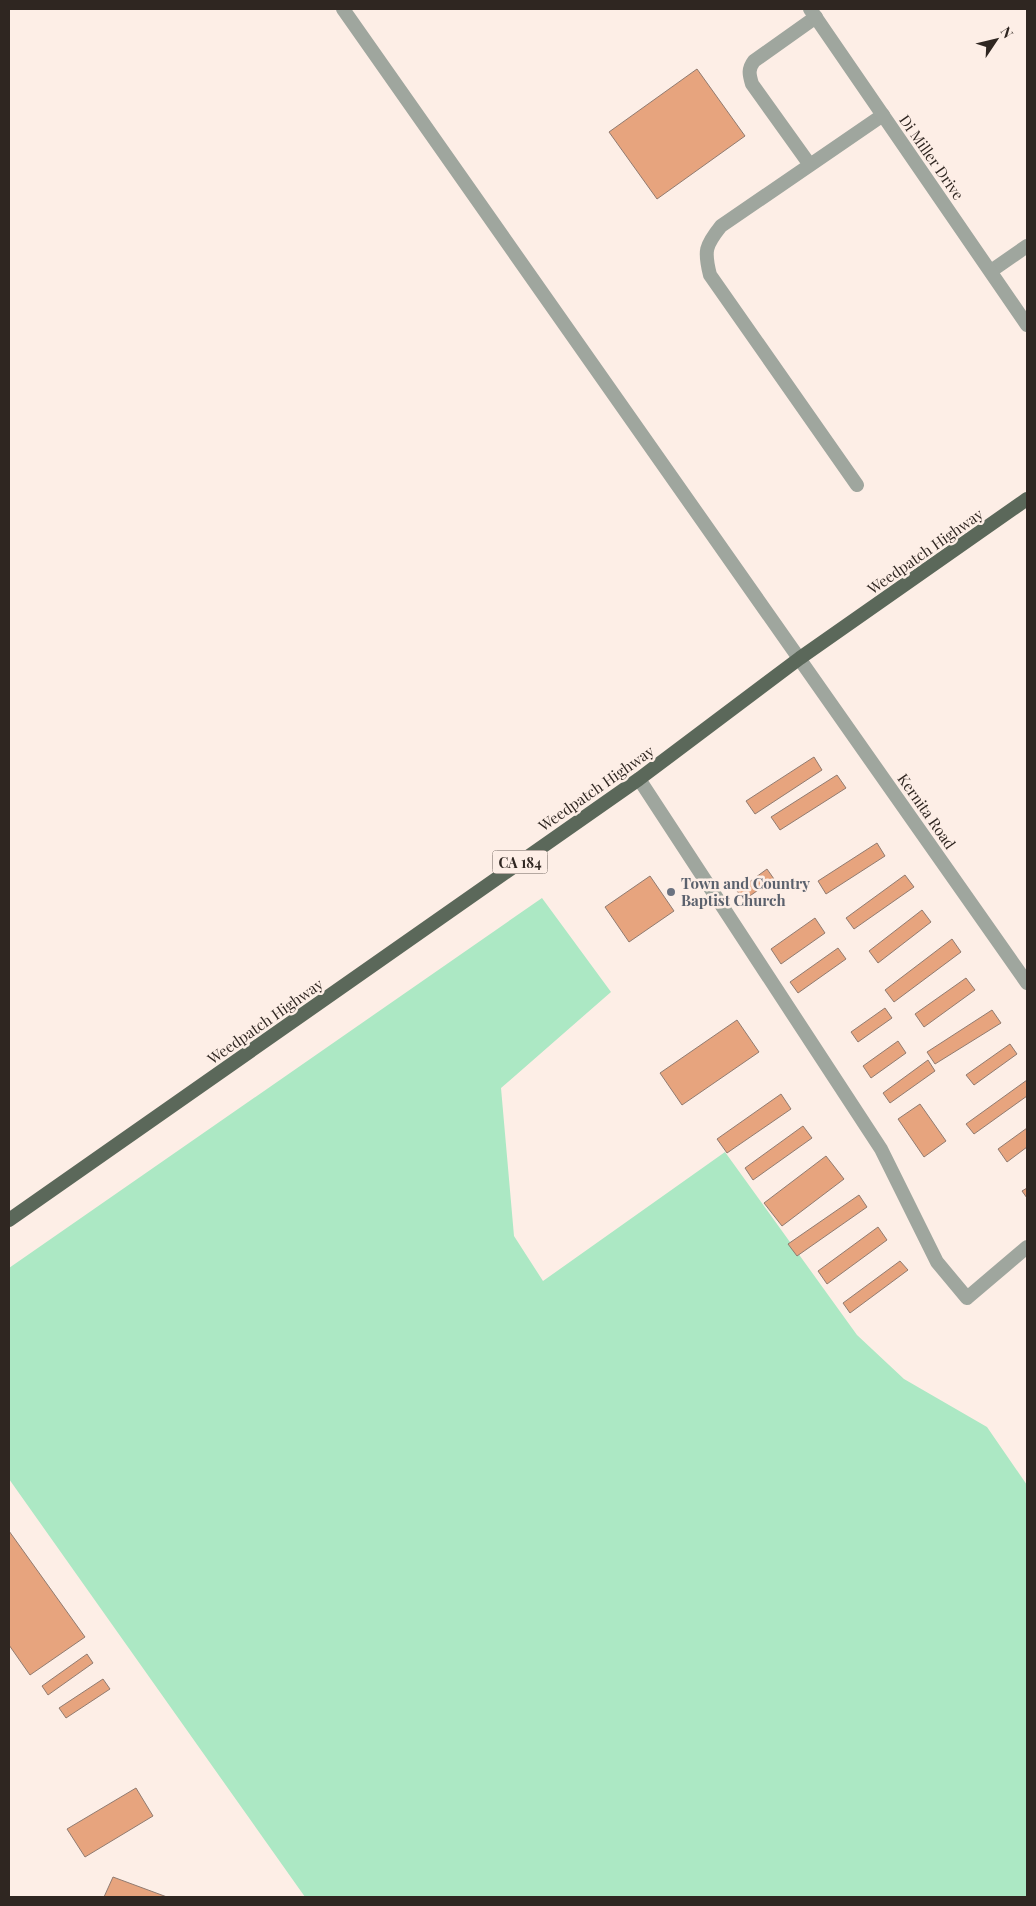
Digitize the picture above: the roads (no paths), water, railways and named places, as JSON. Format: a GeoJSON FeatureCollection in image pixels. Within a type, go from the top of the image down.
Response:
{"type":"FeatureCollection","features":[{"type":"Feature","properties":{"kind":"main road","name":"Weedpatch Highway"},"geometry":{"type":"LineString","coordinates":[[9,1220],[639,779],[800,658],[1027,499]]}},
{"type":"Feature","properties":{"kind":"street","name":"Kernita Road"},"geometry":{"type":"LineString","coordinates":[[343,9],[1027,983]]}},
{"type":"Feature","properties":{"kind":"street","name":"Di Miller Drive"},"geometry":{"type":"LineString","coordinates":[[813,13],[1027,325]]}},
{"type":"Feature","properties":{"kind":"street"},"geometry":{"type":"LineString","coordinates":[[810,165],[752,84],[749,74],[750,67],[754,61],[813,13]]}},
{"type":"Feature","properties":{"kind":"street"},"geometry":{"type":"LineString","coordinates":[[857,485],[710,275],[705,255],[709,240],[721,226],[883,115]]}},
{"type":"Feature","properties":{"kind":"street"},"geometry":{"type":"LineString","coordinates":[[990,271],[1027,246]]}},
{"type":"Feature","properties":{"kind":"street"},"geometry":{"type":"LineString","coordinates":[[639,779],[881,1149],[937,1262],[967,1298],[1027,1246]]}},
{"type":"Feature","properties":{"kind":"place","name":"Town and Country Baptist Church"},"geometry":{"type":"Point","coordinates":[671,892]}}]}
